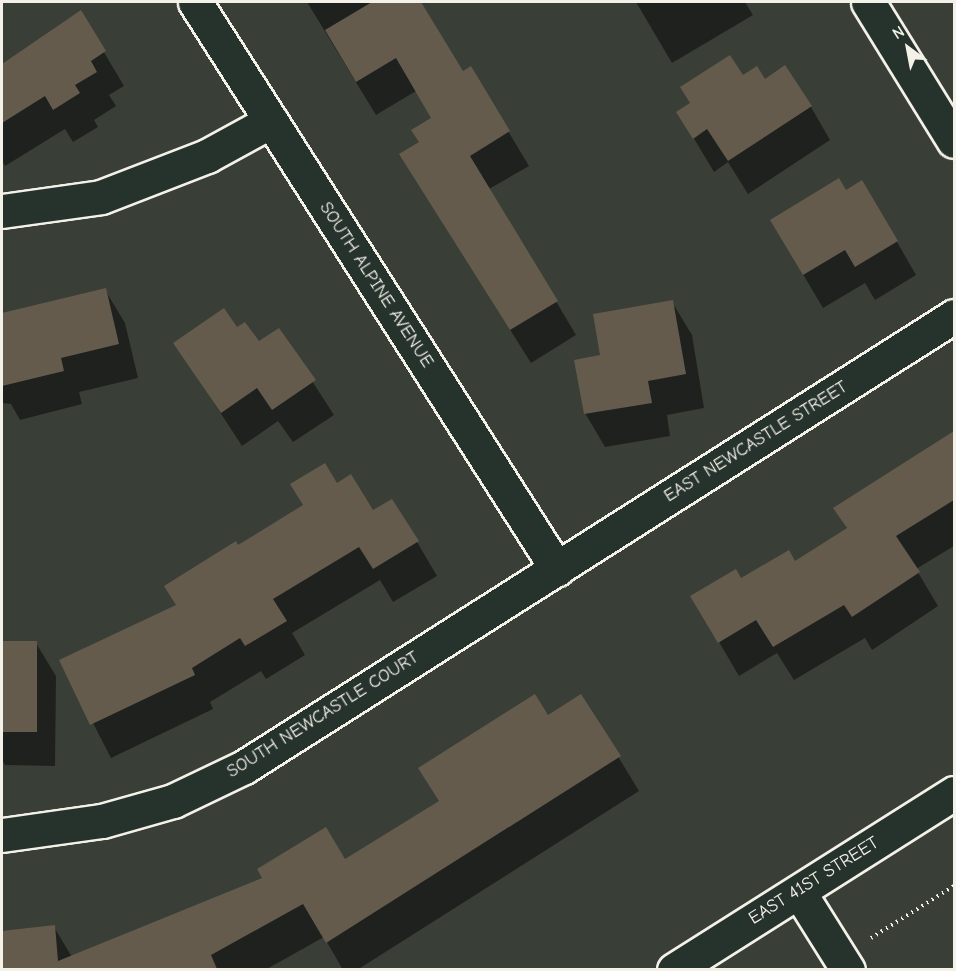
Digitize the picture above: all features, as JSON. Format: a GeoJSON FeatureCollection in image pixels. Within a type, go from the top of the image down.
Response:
{"type":"FeatureCollection","features":[{"type":"Feature","properties":{"kind":"street","name":"SOUTH ALPINE AVENUE"},"geometry":{"type":"LineString","coordinates":[[195,2],[557,569]]}},
{"type":"Feature","properties":{"kind":"street"},"geometry":{"type":"LineString","coordinates":[[868,2],[954,141]]}},
{"type":"Feature","properties":{"kind":"street"},"geometry":{"type":"LineString","coordinates":[[2,211],[101,196],[207,156],[271,121]]}},
{"type":"Feature","properties":{"kind":"street","name":"EAST NEWCASTLE STREET"},"geometry":{"type":"LineString","coordinates":[[557,569],[954,316]]}},
{"type":"Feature","properties":{"kind":"street","name":"SOUTH NEWCASTLE COURT"},"geometry":{"type":"LineString","coordinates":[[2,835],[102,821],[172,801],[244,766],[557,569]]}},
{"type":"Feature","properties":{"kind":"street","name":"EAST 41ST STREET"},"geometry":{"type":"LineString","coordinates":[[674,969],[954,793]]}},
{"type":"Feature","properties":{"kind":"street"},"geometry":{"type":"LineString","coordinates":[[799,892],[844,964]]}},
{"type":"Feature","properties":{"kind":"path"},"geometry":{"type":"LineString","coordinates":[[844,964],[954,886]]}},
{"type":"Feature","properties":{"kind":"building"},"geometry":{"type":"Polygon","coordinates":[[[372,2],[421,2],[463,71],[471,66],[510,131],[470,156],[558,301],[510,330],[399,154],[419,142],[411,130],[431,118],[396,58],[356,82],[325,30],[372,2]]]}},
{"type":"Feature","properties":{"kind":"building"},"geometry":{"type":"Polygon","coordinates":[[[81,10],[106,51],[91,61],[97,72],[75,85],[80,93],[53,110],[45,96],[2,123],[2,64],[81,10]]]}},
{"type":"Feature","properties":{"kind":"building"},"geometry":{"type":"Polygon","coordinates":[[[730,55],[743,75],[757,66],[765,79],[785,65],[812,106],[728,161],[707,129],[693,139],[676,112],[690,103],[680,87],[730,55]]]}},
{"type":"Feature","properties":{"kind":"building"},"geometry":{"type":"Polygon","coordinates":[[[839,178],[846,190],[862,180],[898,241],[855,267],[845,250],[803,275],[770,220],[839,178]]]}},
{"type":"Feature","properties":{"kind":"building"},"geometry":{"type":"Polygon","coordinates":[[[106,288],[119,344],[61,358],[64,371],[2,386],[2,313],[106,288]]]}},
{"type":"Feature","properties":{"kind":"building"},"geometry":{"type":"Polygon","coordinates":[[[673,300],[686,374],[648,381],[652,403],[584,414],[574,360],[600,355],[593,314],[673,300]]]}},
{"type":"Feature","properties":{"kind":"building"},"geometry":{"type":"Polygon","coordinates":[[[224,308],[237,327],[245,322],[259,341],[279,328],[316,380],[272,410],[257,388],[221,413],[173,343],[224,308]]]}},
{"type":"Feature","properties":{"kind":"building"},"geometry":{"type":"Polygon","coordinates":[[[954,431],[954,500],[896,536],[920,572],[852,617],[844,605],[773,647],[756,620],[718,643],[690,596],[736,569],[741,578],[789,550],[795,561],[847,528],[833,508],[954,431]]]}},
{"type":"Feature","properties":{"kind":"building"},"geometry":{"type":"Polygon","coordinates":[[[325,463],[337,483],[351,474],[373,510],[392,499],[419,541],[373,569],[359,547],[273,599],[287,621],[245,646],[240,638],[192,668],[195,675],[90,725],[59,660],[176,605],[164,586],[236,541],[238,545],[303,505],[290,484],[325,463]]]}},
{"type":"Feature","properties":{"kind":"building"},"geometry":{"type":"Polygon","coordinates":[[[2,641],[37,641],[37,732],[2,732],[2,641]]]}},
{"type":"Feature","properties":{"kind":"building"},"geometry":{"type":"Polygon","coordinates":[[[535,694],[548,715],[581,694],[621,756],[326,943],[303,904],[211,955],[217,969],[2,969],[2,931],[55,925],[58,961],[262,878],[257,869],[326,827],[345,859],[439,801],[418,768],[535,694]]]}}]}
